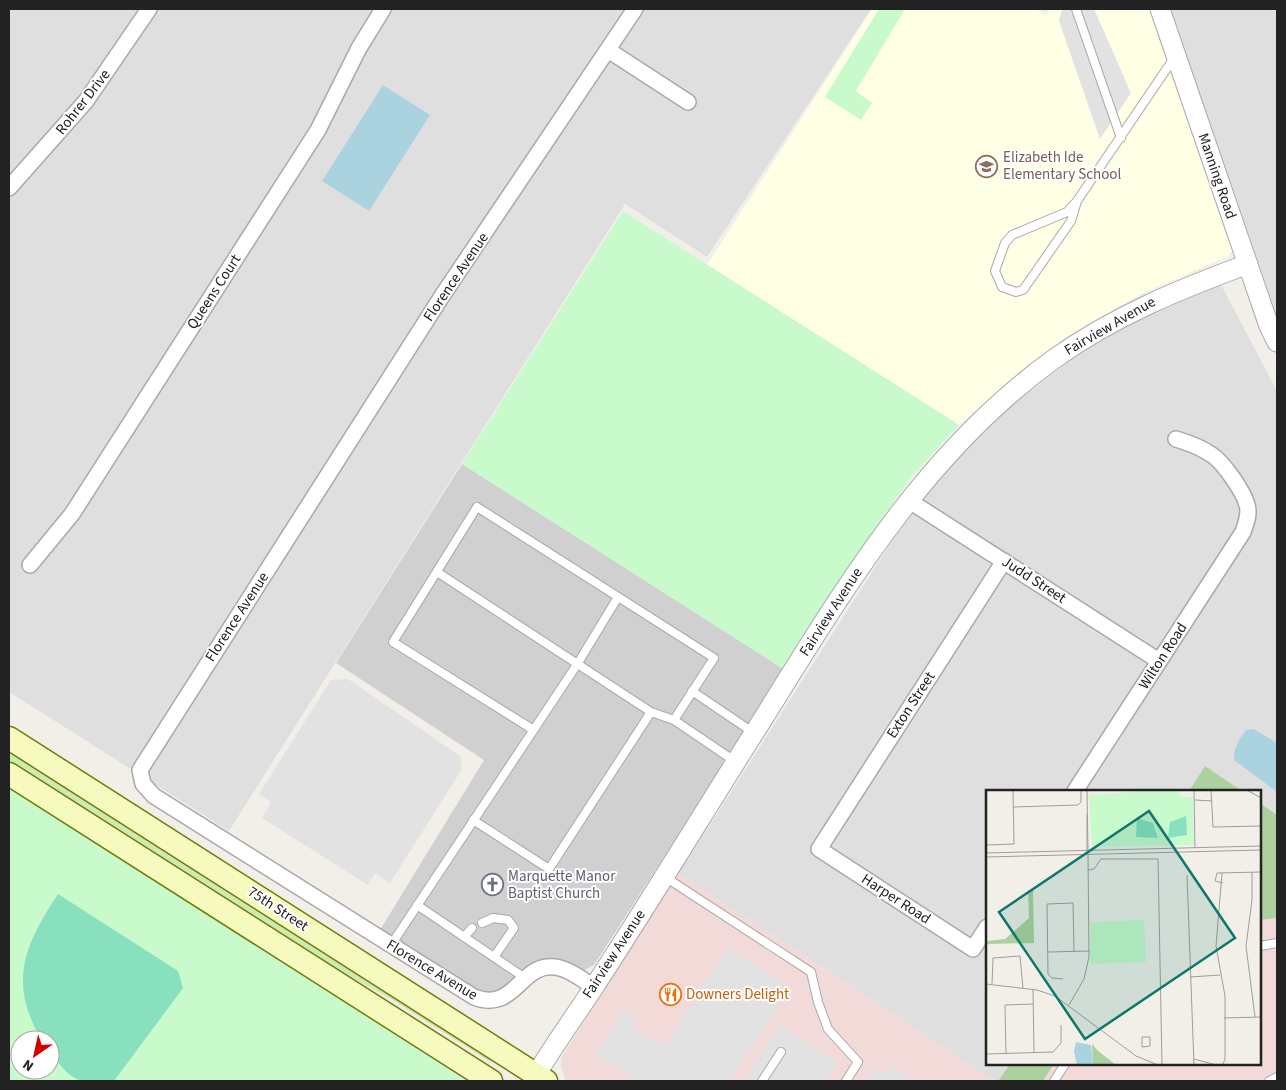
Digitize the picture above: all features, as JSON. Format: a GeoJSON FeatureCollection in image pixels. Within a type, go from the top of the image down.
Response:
{"type":"FeatureCollection","features":[{"type":"Feature","properties":{"kind":"main road","name":"75th Street"},"geometry":{"type":"LineString","coordinates":[[9,738],[538,1079]]}},
{"type":"Feature","properties":{"kind":"main road","name":"75th Street"},"geometry":{"type":"LineString","coordinates":[[9,774],[491,1081]]}},
{"type":"Feature","properties":{"kind":"street","name":"Rohrer Drive"},"geometry":{"type":"LineString","coordinates":[[9,188],[86,101],[149,9]]}},
{"type":"Feature","properties":{"kind":"street","name":"Queens Court"},"geometry":{"type":"LineString","coordinates":[[30,565],[72,514],[318,130],[359,48],[383,9]]}},
{"type":"Feature","properties":{"kind":"street","name":"Florence Avenue"},"geometry":{"type":"LineString","coordinates":[[594,987],[572,972],[552,966],[533,971],[509,995],[492,1001],[484,1001],[474,997],[154,796],[143,784],[140,770],[442,296],[635,9]]}},
{"type":"Feature","properties":{"kind":"street","name":"Manning Road"},"geometry":{"type":"LineString","coordinates":[[1160,9],[1248,264],[1277,342]]}},
{"type":"Feature","properties":{"kind":"street"},"geometry":{"type":"LineString","coordinates":[[608,50],[688,102]]}},
{"type":"Feature","properties":{"kind":"street","name":"Fairview Avenue"},"geometry":{"type":"LineString","coordinates":[[538,1079],[857,570],[908,500],[956,444],[994,407],[1056,358],[1098,331],[1161,298],[1248,264]]}},
{"type":"Feature","properties":{"kind":"street","name":"Wilton Road"},"geometry":{"type":"LineString","coordinates":[[1076,790],[1243,532],[1248,519],[1248,506],[1241,491],[1214,456],[1197,446],[1176,439]]}},
{"type":"Feature","properties":{"kind":"street","name":"Judd Street"},"geometry":{"type":"LineString","coordinates":[[908,500],[1160,661]]}},
{"type":"Feature","properties":{"kind":"street","name":"Exton Street"},"geometry":{"type":"LineString","coordinates":[[819,850],[1004,561]]}},
{"type":"Feature","properties":{"kind":"street","name":"Harper Road"},"geometry":{"type":"LineString","coordinates":[[819,850],[973,949],[986,929]]}},
{"type":"Feature","properties":{"kind":"lane"},"geometry":{"type":"LineString","coordinates":[[1076,9],[1121,138]]}},
{"type":"Feature","properties":{"kind":"lane"},"geometry":{"type":"LineString","coordinates":[[1077,201],[1072,221],[1023,290],[1016,292],[1002,286],[995,271],[1005,243],[1012,235],[1067,212],[1077,201],[1176,56]]}},
{"type":"Feature","properties":{"kind":"lane"},"geometry":{"type":"LineString","coordinates":[[532,729],[393,642],[477,508],[714,658],[674,720]]}},
{"type":"Feature","properties":{"kind":"lane"},"geometry":{"type":"LineString","coordinates":[[437,572],[651,712],[674,720],[736,762]]}},
{"type":"Feature","properties":{"kind":"lane"},"geometry":{"type":"LineString","coordinates":[[391,945],[532,729],[578,663],[618,597]]}},
{"type":"Feature","properties":{"kind":"lane"},"geometry":{"type":"LineString","coordinates":[[692,691],[754,733]]}},
{"type":"Feature","properties":{"kind":"lane"},"geometry":{"type":"LineString","coordinates":[[473,820],[548,869],[651,712]]}},
{"type":"Feature","properties":{"kind":"lane"},"geometry":{"type":"LineString","coordinates":[[664,876],[811,972],[818,1002],[828,1029],[858,1062],[846,1081]]}},
{"type":"Feature","properties":{"kind":"lane"},"geometry":{"type":"LineString","coordinates":[[417,905],[525,978]]}},
{"type":"Feature","properties":{"kind":"lane"},"geometry":{"type":"LineString","coordinates":[[482,923],[494,918],[508,920],[514,928],[494,957]]}},
{"type":"Feature","properties":{"kind":"lane"},"geometry":{"type":"LineString","coordinates":[[464,936],[472,928]]}},
{"type":"Feature","properties":{"kind":"lane"},"geometry":{"type":"LineString","coordinates":[[1261,946],[1277,943]]}},
{"type":"Feature","properties":{"kind":"lane"},"geometry":{"type":"LineString","coordinates":[[762,1081],[781,1052]]}},
{"type":"Feature","properties":{"kind":"lane"},"geometry":{"type":"LineString","coordinates":[[1054,1081],[1064,1065]]}},
{"type":"Feature","properties":{"kind":"lane"},"geometry":{"type":"LineString","coordinates":[[1269,1081],[1277,1077]]}},
{"type":"Feature","properties":{"kind":"shaded area"},"geometry":{"type":"Polygon","coordinates":[[[9,9],[871,9],[707,257],[625,204],[229,831],[9,692],[9,9]]]}},
{"type":"Feature","properties":{"kind":"shaded area","name":"Elizabeth Ide Elementary School"},"geometry":{"type":"Polygon","coordinates":[[[872,9],[1035,9],[1046,15],[1050,9],[1149,9],[1232,250],[1229,256],[1143,293],[1066,337],[1017,374],[959,425],[707,265],[872,9]]]}},
{"type":"Feature","properties":{"kind":"shaded area"},"geometry":{"type":"Polygon","coordinates":[[[1062,9],[1094,9],[1131,93],[1100,139],[1059,21],[1062,9]]]}},
{"type":"Feature","properties":{"kind":"shaded area"},"geometry":{"type":"Polygon","coordinates":[[[1171,9],[1277,9],[1277,316],[1238,205],[1171,9]]]}},
{"type":"Feature","properties":{"kind":"shaded area"},"geometry":{"type":"Polygon","coordinates":[[[1220,283],[1277,391],[1277,815],[1261,804],[1261,790],[1240,790],[1205,767],[1190,790],[986,790],[986,1065],[1009,1065],[998,1081],[995,1081],[679,873],[899,530],[934,484],[971,442],[1015,403],[1080,353],[1157,310],[1220,283]]]}},
{"type":"Feature","properties":{"kind":"shaded area"},"geometry":{"type":"Polygon","coordinates":[[[462,464],[785,670],[594,965],[584,970],[539,962],[524,968],[507,989],[484,995],[380,930],[484,760],[336,663],[462,464]]]}},
{"type":"Feature","properties":{"kind":"shaded area"},"geometry":{"type":"Polygon","coordinates":[[[348,679],[460,756],[462,769],[390,883],[375,873],[368,885],[262,818],[271,802],[259,794],[331,680],[348,679]]]}},
{"type":"Feature","properties":{"kind":"shaded area"},"geometry":{"type":"Polygon","coordinates":[[[679,873],[995,1081],[566,1081],[561,1067],[562,1056],[679,873]]]}},
{"type":"Feature","properties":{"kind":"shaded area"},"geometry":{"type":"Polygon","coordinates":[[[1277,918],[1277,1081],[1043,1081],[1053,1065],[1261,1065],[1261,920],[1277,918]]]}},
{"type":"Feature","properties":{"kind":"shaded area"},"geometry":{"type":"Polygon","coordinates":[[[728,947],[790,988],[730,1081],[639,1081],[595,1053],[623,1010],[635,1017],[633,1027],[664,1046],[728,947]]]}},
{"type":"Feature","properties":{"kind":"shaded area"},"geometry":{"type":"Polygon","coordinates":[[[779,1025],[838,1063],[826,1081],[743,1081],[779,1025]]]}},
{"type":"Feature","properties":{"kind":"shaded area"},"geometry":{"type":"Polygon","coordinates":[[[892,1065],[917,1081],[866,1081],[875,1068],[886,1075],[892,1065]]]}},
{"type":"Feature","properties":{"kind":"green space"},"geometry":{"type":"Polygon","coordinates":[[[879,9],[905,9],[856,91],[872,103],[861,120],[825,97],[879,9]]]}},
{"type":"Feature","properties":{"kind":"green space"},"geometry":{"type":"Polygon","coordinates":[[[623,211],[959,425],[912,476],[875,528],[785,670],[462,464],[623,211]]]}},
{"type":"Feature","properties":{"kind":"green space"},"geometry":{"type":"Polygon","coordinates":[[[9,748],[493,1057],[490,1062],[391,999],[282,939],[9,765],[9,748]]]}},
{"type":"Feature","properties":{"kind":"green space"},"geometry":{"type":"Polygon","coordinates":[[[1205,766],[1241,790],[1190,790],[1205,766]]]}},
{"type":"Feature","properties":{"kind":"green space"},"geometry":{"type":"Polygon","coordinates":[[[9,786],[467,1081],[9,1081],[9,786]]]}},
{"type":"Feature","properties":{"kind":"green space"},"geometry":{"type":"Polygon","coordinates":[[[1261,804],[1277,815],[1277,918],[1261,920],[1261,804]]]}},
{"type":"Feature","properties":{"kind":"green space"},"geometry":{"type":"Polygon","coordinates":[[[58,894],[178,971],[183,988],[114,1081],[83,1081],[71,1076],[60,1064],[60,1030],[36,1030],[27,1009],[23,989],[23,974],[25,960],[42,920],[58,894]]]}},
{"type":"Feature","properties":{"kind":"green space"},"geometry":{"type":"Polygon","coordinates":[[[1009,1065],[1053,1065],[1043,1081],[998,1081],[1009,1065]]]}},
{"type":"Feature","properties":{"kind":"water"},"geometry":{"type":"Polygon","coordinates":[[[383,85],[430,115],[369,211],[322,181],[383,85]]]}},
{"type":"Feature","properties":{"kind":"water"},"geometry":{"type":"Polygon","coordinates":[[[1254,729],[1277,743],[1277,792],[1234,760],[1236,748],[1241,737],[1246,730],[1254,729]]]}},
{"type":"Feature","properties":{"kind":"place","name":"Elizabeth Ide Elementary School"},"geometry":{"type":"Point","coordinates":[987,166]}},
{"type":"Feature","properties":{"kind":"place","name":"Marquette Manor Baptist Church"},"geometry":{"type":"Point","coordinates":[492,885]}},
{"type":"Feature","properties":{"kind":"place","name":"Downers Delight"},"geometry":{"type":"Point","coordinates":[670,994]}}]}
